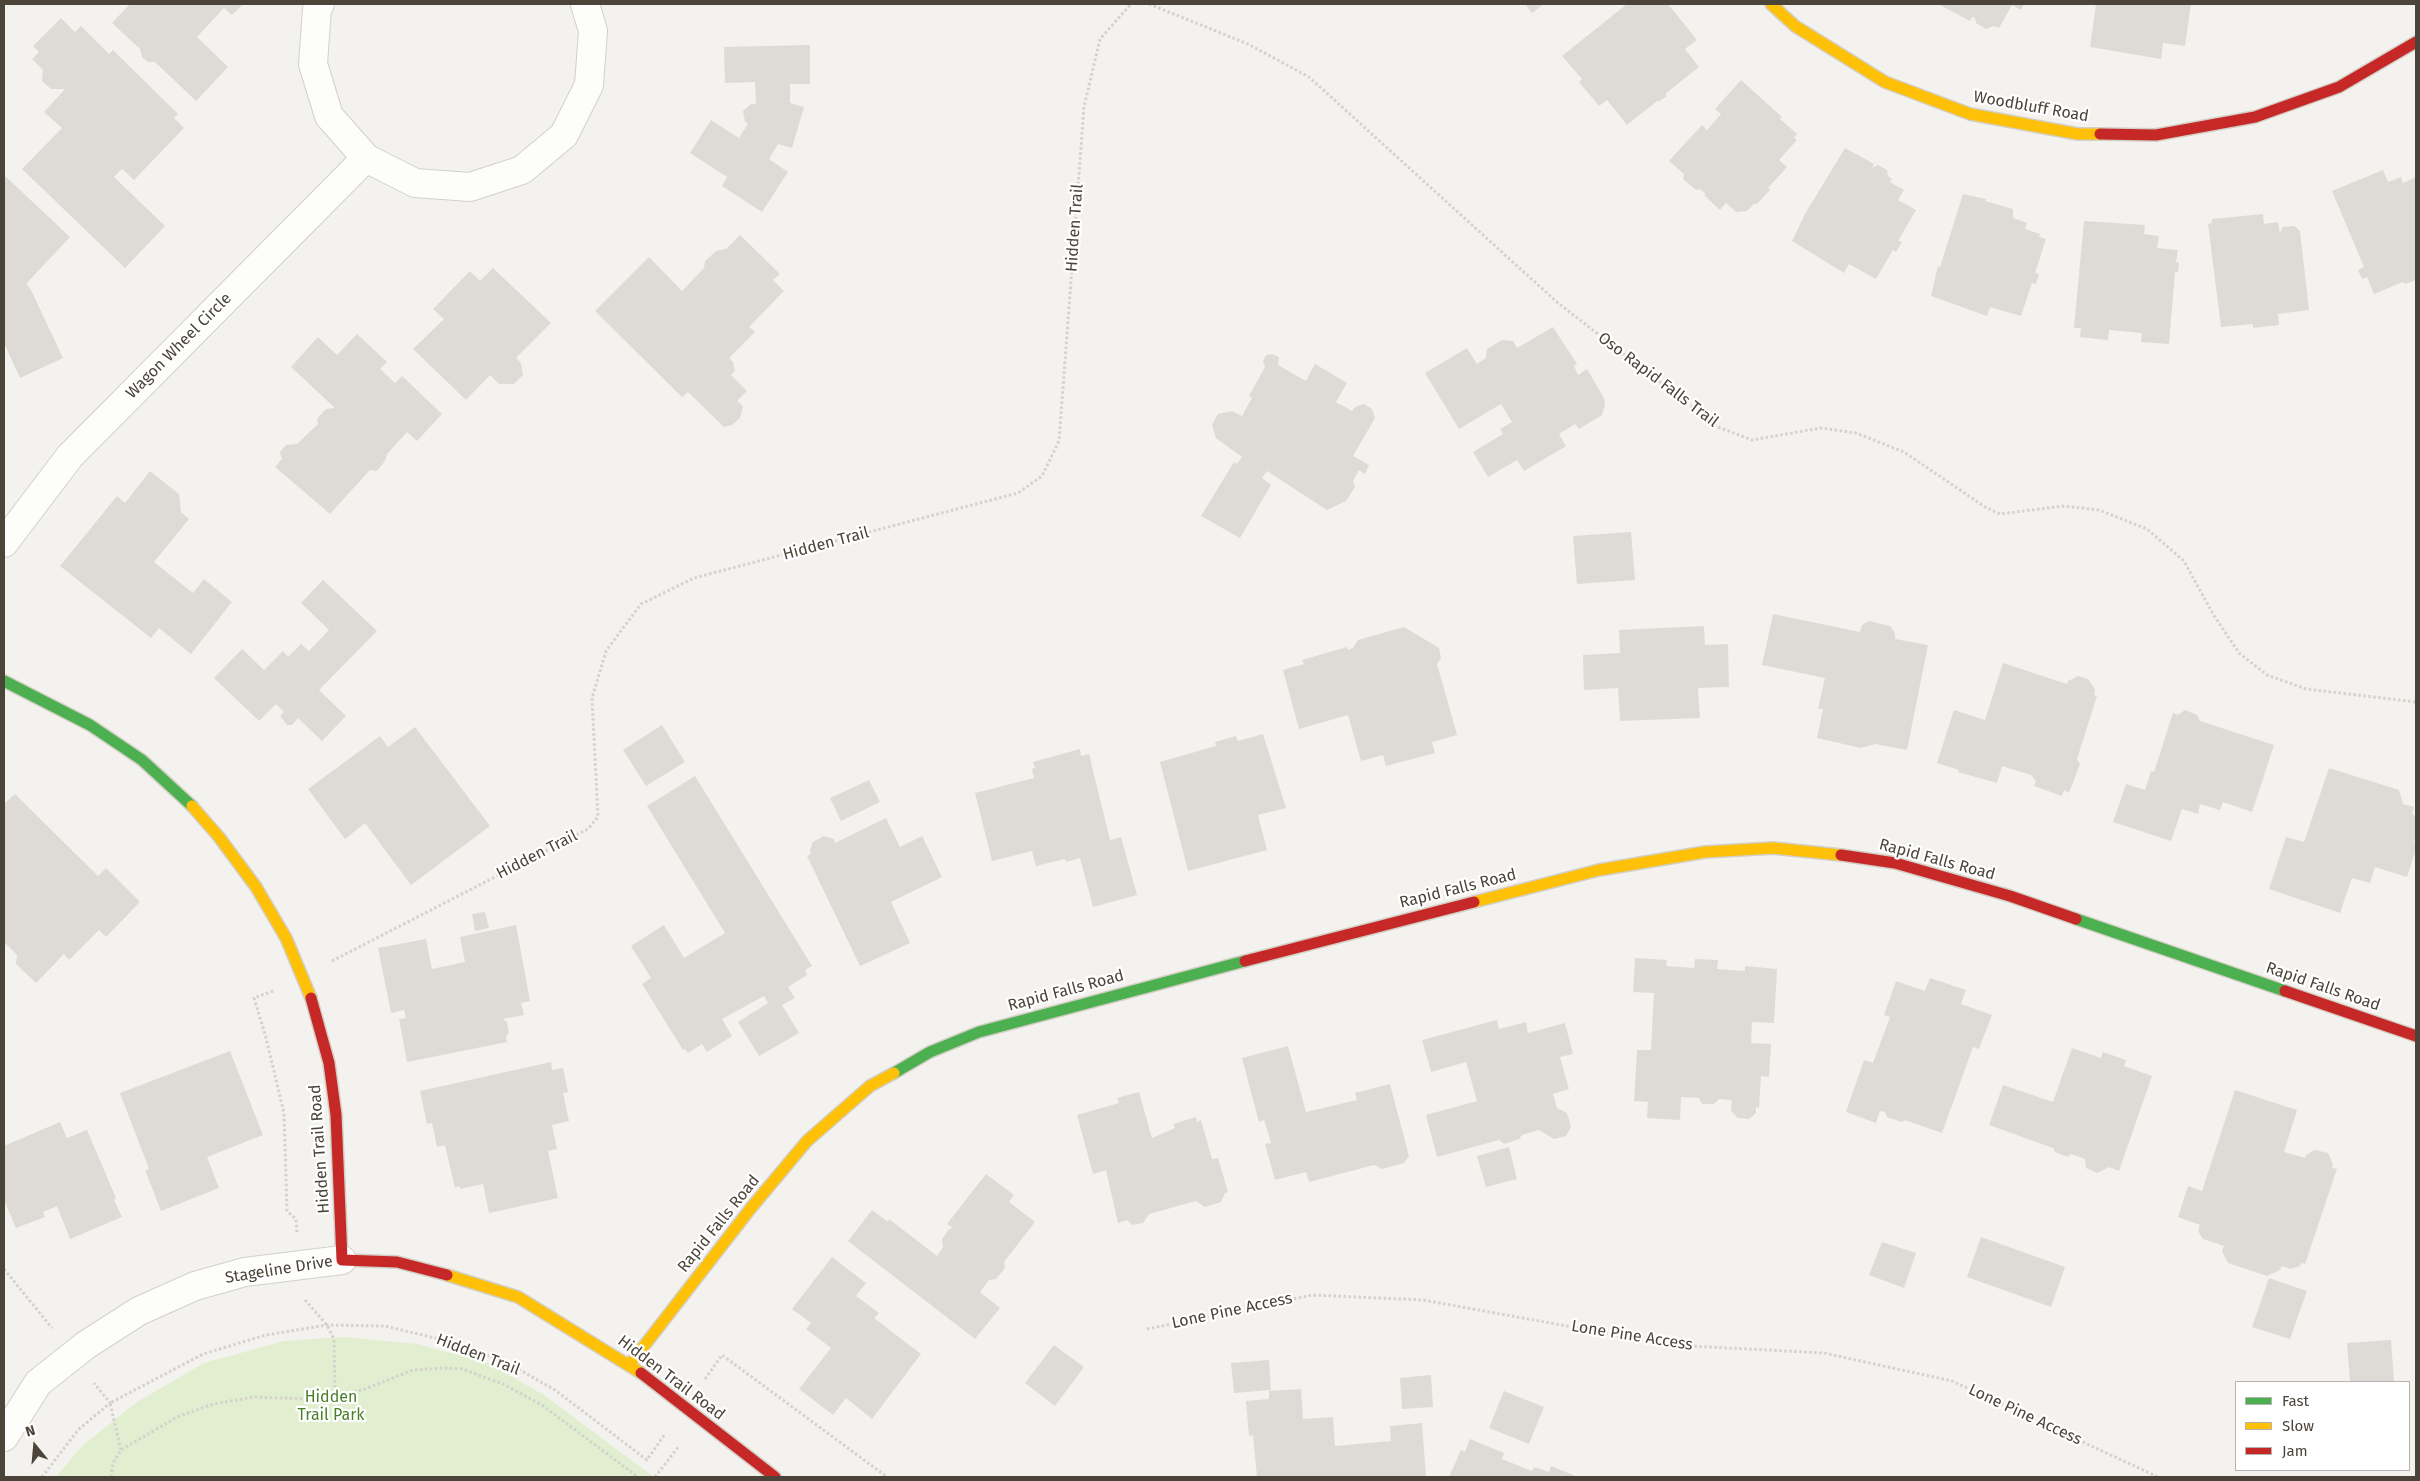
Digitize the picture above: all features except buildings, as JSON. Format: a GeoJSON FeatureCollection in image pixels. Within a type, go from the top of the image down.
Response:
{"type":"FeatureCollection","features":[{"type":"Feature","properties":{"kind":"street"},"geometry":{"type":"LineString","coordinates":[[320,4],[317,9],[313,64],[330,116],[366,158],[414,183],[470,187],[522,170],[564,135],[589,86],[594,31],[584,4]]}},
{"type":"Feature","properties":{"kind":"street","name":"Woodbluff Road"},"geometry":{"type":"LineString","coordinates":[[1771,4],[1795,26],[1885,82],[1970,114],[2078,134],[2156,135],[2255,117],[2339,87],[2416,42]]}},
{"type":"Feature","properties":{"kind":"street","name":"Wagon Wheel Circle"},"geometry":{"type":"LineString","coordinates":[[4,544],[70,456],[366,158]]}},
{"type":"Feature","properties":{"kind":"street","name":"Hidden Trail Road"},"geometry":{"type":"LineString","coordinates":[[4,681],[90,725],[142,760],[183,796],[218,837],[261,895],[286,938],[312,1000],[329,1064],[336,1114],[341,1199],[342,1260],[396,1262],[518,1296],[630,1364],[775,1477]]}},
{"type":"Feature","properties":{"kind":"street","name":"Rapid Falls Road"},"geometry":{"type":"LineString","coordinates":[[630,1364],[751,1208],[807,1141],[870,1086],[930,1052],[979,1032],[1055,1010],[1599,870],[1705,852],[1773,848],[1828,853],[1895,863],[2010,896],[2416,1036]]}},
{"type":"Feature","properties":{"kind":"street","name":"Stageline Drive"},"geometry":{"type":"LineString","coordinates":[[4,1437],[38,1383],[86,1345],[139,1311],[194,1286],[245,1272],[342,1260]]}},
{"type":"Feature","properties":{"kind":"path","name":"Hidden Trail"},"geometry":{"type":"LineString","coordinates":[[338,957],[588,829],[598,817],[592,698],[606,651],[640,604],[694,578],[1018,494],[1042,476],[1059,441],[1084,107],[1100,39],[1131,4]]}},
{"type":"Feature","properties":{"kind":"path","name":"Oso Rapid Falls Trail"},"geometry":{"type":"LineString","coordinates":[[1149,4],[1248,44],[1309,77],[1558,303],[1718,427],[1752,440],[1821,428],[1856,433],[1904,452],[1985,508],[2000,514],[2063,506],[2099,510],[2146,529],[2184,561],[2213,614],[2239,653],[2266,675],[2306,689],[2416,702]]}},
{"type":"Feature","properties":{"kind":"path"},"geometry":{"type":"LineString","coordinates":[[262,996],[254,998],[266,1038],[284,1113],[287,1211]]}},
{"type":"Feature","properties":{"kind":"path"},"geometry":{"type":"LineString","coordinates":[[4,1270],[49,1324]]}},
{"type":"Feature","properties":{"kind":"path","name":"Lone Pine Access"},"geometry":{"type":"LineString","coordinates":[[1147,1329],[1312,1295],[1423,1300],[1672,1345],[1824,1353],[1952,1381],[2158,1477]]}},
{"type":"Feature","properties":{"kind":"path","name":"Hidden Trail"},"geometry":{"type":"LineString","coordinates":[[327,1325],[385,1326],[451,1342],[508,1363],[555,1390],[647,1460],[656,1447]]}},
{"type":"Feature","properties":{"kind":"path"},"geometry":{"type":"LineString","coordinates":[[42,1477],[78,1430],[110,1403],[203,1354],[266,1334],[327,1325],[334,1338],[335,1397]]}},
{"type":"Feature","properties":{"kind":"path"},"geometry":{"type":"LineString","coordinates":[[707,1376],[722,1355],[887,1477]]}},
{"type":"Feature","properties":{"kind":"path"},"geometry":{"type":"LineString","coordinates":[[111,1477],[113,1463],[120,1450],[177,1417],[213,1404],[254,1397],[310,1399],[335,1397],[365,1389],[413,1370],[462,1369],[503,1384],[542,1405],[638,1477]]}},
{"type":"Feature","properties":{"kind":"path"},"geometry":{"type":"LineString","coordinates":[[101,1392],[110,1403],[120,1450]]}},
{"type":"Feature","properties":{"kind":"green space","name":"Hidden Trail Park"},"geometry":{"type":"Polygon","coordinates":[[[344,1337],[417,1344],[488,1363],[544,1395],[654,1477],[56,1477],[82,1446],[137,1402],[204,1363],[284,1341],[344,1337]]]}},
{"type":"Feature","properties":{"kind":"traffic: fast"},"geometry":{"type":"LineString","coordinates":[[4,681],[90,725],[142,760],[192,806]]}},
{"type":"Feature","properties":{"kind":"traffic: fast"},"geometry":{"type":"LineString","coordinates":[[2076,919],[2285,991]]}},
{"type":"Feature","properties":{"kind":"traffic: fast"},"geometry":{"type":"LineString","coordinates":[[894,1073],[930,1052],[979,1032],[1245,961]]}},
{"type":"Feature","properties":{"kind":"traffic: slow"},"geometry":{"type":"LineString","coordinates":[[1771,4],[1795,26],[1885,82],[1970,114],[2078,134],[2100,134]]}},
{"type":"Feature","properties":{"kind":"traffic: slow"},"geometry":{"type":"LineString","coordinates":[[192,806],[219,837],[256,887],[286,938],[311,998]]}},
{"type":"Feature","properties":{"kind":"traffic: slow"},"geometry":{"type":"LineString","coordinates":[[1474,902],[1599,870],[1705,852],[1773,848],[1841,855]]}},
{"type":"Feature","properties":{"kind":"traffic: slow"},"geometry":{"type":"LineString","coordinates":[[630,1364],[751,1208],[807,1141],[870,1086],[894,1073]]}},
{"type":"Feature","properties":{"kind":"traffic: slow"},"geometry":{"type":"LineString","coordinates":[[447,1275],[518,1297],[641,1373]]}},
{"type":"Feature","properties":{"kind":"traffic: jam"},"geometry":{"type":"LineString","coordinates":[[2100,134],[2156,135],[2255,117],[2339,87],[2416,42]]}},
{"type":"Feature","properties":{"kind":"traffic: jam"},"geometry":{"type":"LineString","coordinates":[[1841,855],[1895,863],[2010,896],[2076,919]]}},
{"type":"Feature","properties":{"kind":"traffic: jam"},"geometry":{"type":"LineString","coordinates":[[1245,961],[1474,902]]}},
{"type":"Feature","properties":{"kind":"traffic: jam"},"geometry":{"type":"LineString","coordinates":[[2285,991],[2416,1036]]}},
{"type":"Feature","properties":{"kind":"traffic: jam"},"geometry":{"type":"LineString","coordinates":[[311,998],[329,1063],[336,1115],[342,1260],[397,1262],[447,1275]]}},
{"type":"Feature","properties":{"kind":"traffic: jam"},"geometry":{"type":"LineString","coordinates":[[641,1373],[775,1477]]}}]}
